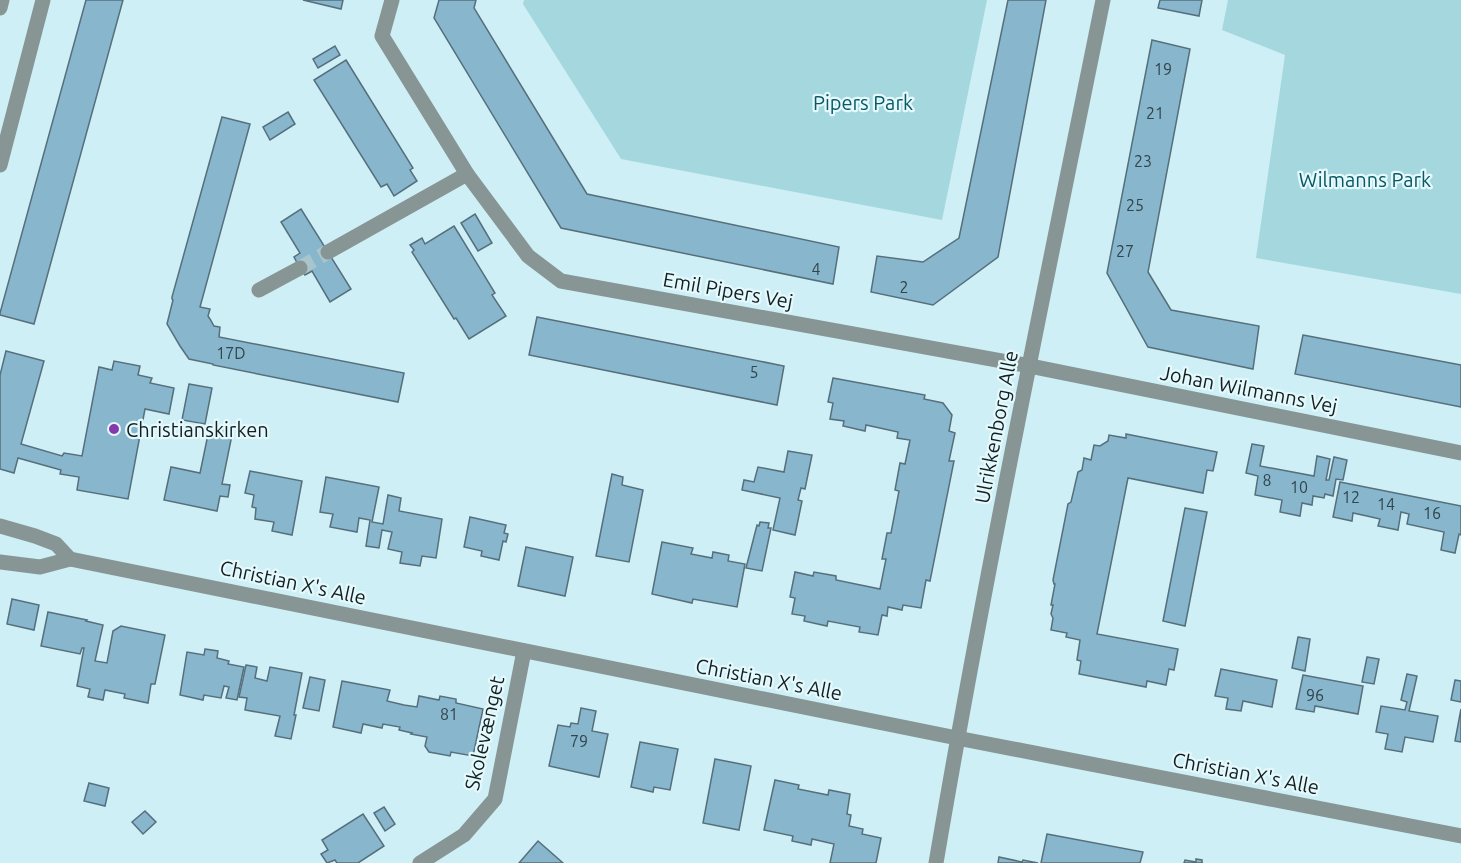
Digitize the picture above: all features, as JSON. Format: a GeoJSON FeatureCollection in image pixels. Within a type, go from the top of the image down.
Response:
{"type":"FeatureCollection","features":[{"type":"Feature","properties":{"kind":"street"},"geometry":{"type":"LineString","coordinates":[[0,8],[2,0]]}},
{"type":"Feature","properties":{"kind":"street"},"geometry":{"type":"LineString","coordinates":[[0,165],[43,0]]}},
{"type":"Feature","properties":{"kind":"street","name":"Emil Pipers Vej"},"geometry":{"type":"LineString","coordinates":[[392,0],[382,36],[467,174],[528,256],[561,281],[1030,366]]}},
{"type":"Feature","properties":{"kind":"street","name":"Ulrikkenborg Alle"},"geometry":{"type":"LineString","coordinates":[[936,863],[957,738],[1103,0]]}},
{"type":"Feature","properties":{"kind":"street"},"geometry":{"type":"LineString","coordinates":[[328,252],[467,174]]}},
{"type":"Feature","properties":{"kind":"street"},"geometry":{"type":"LineString","coordinates":[[259,290],[300,268]]}},
{"type":"Feature","properties":{"kind":"street","name":"Johan Wilmanns Vej"},"geometry":{"type":"LineString","coordinates":[[1030,366],[1461,453]]}},
{"type":"Feature","properties":{"kind":"street","name":"Christian X's Alle"},"geometry":{"type":"LineString","coordinates":[[0,526],[56,544],[70,559]]}},
{"type":"Feature","properties":{"kind":"street","name":"Christian X's Alle"},"geometry":{"type":"LineString","coordinates":[[0,562],[40,567],[70,559],[957,738],[1461,836]]}},
{"type":"Feature","properties":{"kind":"street","name":"Skolevænget"},"geometry":{"type":"LineString","coordinates":[[420,863],[464,835],[495,799],[524,651]]}},
{"type":"Feature","properties":{"kind":"green space","name":"Pipers Park"},"geometry":{"type":"Polygon","coordinates":[[[524,0],[987,0],[942,220],[621,159],[523,4],[524,0]]]}},
{"type":"Feature","properties":{"kind":"green space","name":"Wilmanns Park"},"geometry":{"type":"Polygon","coordinates":[[[1228,0],[1461,0],[1461,294],[1256,258],[1285,55],[1222,30],[1228,0]]]}},
{"type":"Feature","properties":{"kind":"building"},"geometry":{"type":"Polygon","coordinates":[[[86,0],[123,0],[34,324],[0,315],[0,313],[86,0]]]}},
{"type":"Feature","properties":{"kind":"building"},"geometry":{"type":"Polygon","coordinates":[[[303,0],[343,0],[341,9],[303,0]]]}},
{"type":"Feature","properties":{"kind":"building"},"geometry":{"type":"Polygon","coordinates":[[[439,0],[476,0],[474,8],[587,194],[839,247],[833,284],[561,228],[434,18],[439,0]]]}},
{"type":"Feature","properties":{"kind":"building"},"geometry":{"type":"Polygon","coordinates":[[[1008,0],[1046,0],[998,257],[933,305],[871,292],[877,256],[923,262],[959,238],[1008,0]]]}},
{"type":"Feature","properties":{"kind":"building"},"geometry":{"type":"Polygon","coordinates":[[[1160,0],[1202,0],[1199,16],[1158,8],[1160,0]]]}},
{"type":"Feature","properties":{"kind":"building"},"geometry":{"type":"Polygon","coordinates":[[[1152,40],[1190,49],[1148,272],[1171,310],[1259,326],[1253,369],[1148,347],[1107,273],[1152,40]]]}},
{"type":"Feature","properties":{"kind":"building"},"geometry":{"type":"Polygon","coordinates":[[[335,46],[340,55],[318,68],[313,59],[335,46]]]}},
{"type":"Feature","properties":{"kind":"building"},"geometry":{"type":"Polygon","coordinates":[[[346,60],[413,168],[410,170],[417,181],[394,196],[387,184],[381,187],[314,80],[346,60]]]}},
{"type":"Feature","properties":{"kind":"building"},"geometry":{"type":"Polygon","coordinates":[[[288,112],[295,124],[270,140],[263,127],[288,112]]]}},
{"type":"Feature","properties":{"kind":"building"},"geometry":{"type":"Polygon","coordinates":[[[222,117],[250,124],[200,307],[210,309],[208,316],[214,326],[220,327],[219,337],[404,373],[398,402],[189,359],[180,346],[167,324],[172,297],[222,117]]]}},
{"type":"Feature","properties":{"kind":"building"},"geometry":{"type":"Polygon","coordinates":[[[301,209],[351,289],[330,302],[312,271],[305,275],[300,268],[294,257],[300,253],[281,222],[301,209]]]}},
{"type":"Feature","properties":{"kind":"building"},"geometry":{"type":"Polygon","coordinates":[[[475,214],[492,243],[478,251],[461,223],[475,214]]]}},
{"type":"Feature","properties":{"kind":"building"},"geometry":{"type":"Polygon","coordinates":[[[454,226],[495,293],[492,295],[506,316],[469,339],[456,318],[454,319],[412,252],[414,250],[410,245],[422,238],[425,244],[454,226]]]}},
{"type":"Feature","properties":{"kind":"building"},"geometry":{"type":"Polygon","coordinates":[[[537,317],[784,366],[777,405],[529,355],[537,317]]]}},
{"type":"Feature","properties":{"kind":"building"},"geometry":{"type":"Polygon","coordinates":[[[1303,335],[1461,365],[1461,407],[1295,374],[1303,335]]]}},
{"type":"Feature","properties":{"kind":"building","name":"Christianskirken"},"geometry":{"type":"Polygon","coordinates":[[[6,351],[44,361],[21,444],[62,456],[64,453],[82,456],[99,367],[112,370],[114,361],[140,366],[138,375],[152,378],[150,383],[174,388],[169,414],[145,409],[128,499],[77,490],[79,477],[60,474],[61,470],[18,458],[14,473],[0,469],[0,375],[6,351]]]}},
{"type":"Feature","properties":{"kind":"building"},"geometry":{"type":"Polygon","coordinates":[[[833,378],[925,395],[924,399],[943,403],[952,415],[949,431],[955,433],[949,461],[954,461],[930,581],[926,580],[921,608],[903,605],[902,610],[888,607],[887,616],[882,615],[878,635],[859,632],[860,627],[828,621],[827,626],[804,621],[805,616],[792,614],[795,598],[790,597],[795,572],[813,576],[814,572],[836,576],[836,580],[880,589],[886,559],[882,559],[887,533],[891,533],[899,491],[895,490],[900,463],[905,464],[910,440],[897,438],[898,432],[866,425],[865,431],[843,426],[844,421],[830,419],[833,403],[828,402],[833,378]]]}},
{"type":"Feature","properties":{"kind":"building"},"geometry":{"type":"Polygon","coordinates":[[[189,384],[212,388],[205,424],[182,420],[189,384]]]}},
{"type":"Feature","properties":{"kind":"building"},"geometry":{"type":"Polygon","coordinates":[[[210,425],[233,430],[222,484],[230,485],[228,497],[220,496],[217,511],[164,500],[171,467],[200,473],[210,425]]]}},
{"type":"Feature","properties":{"kind":"building"},"geometry":{"type":"Polygon","coordinates":[[[1126,434],[1217,452],[1213,471],[1207,470],[1203,493],[1128,478],[1097,634],[1178,649],[1174,670],[1169,669],[1166,685],[1147,681],[1146,687],[1079,674],[1081,661],[1077,660],[1080,640],[1066,637],[1067,633],[1051,630],[1053,605],[1051,605],[1055,584],[1053,580],[1068,504],[1071,502],[1078,472],[1082,470],[1084,458],[1091,460],[1094,445],[1100,446],[1108,441],[1109,435],[1126,438],[1126,434]]]}},
{"type":"Feature","properties":{"kind":"building"},"geometry":{"type":"Polygon","coordinates":[[[1252,444],[1264,446],[1260,466],[1314,476],[1317,456],[1330,459],[1326,480],[1329,480],[1334,457],[1347,460],[1343,480],[1336,479],[1333,496],[1325,494],[1324,498],[1313,496],[1312,505],[1302,503],[1300,516],[1280,512],[1282,500],[1255,495],[1258,476],[1246,473],[1252,444]]]}},
{"type":"Feature","properties":{"kind":"building"},"geometry":{"type":"Polygon","coordinates":[[[788,451],[812,455],[805,489],[801,488],[798,500],[802,501],[795,535],[773,530],[780,498],[742,490],[744,480],[754,482],[758,467],[784,472],[788,451]]]}},
{"type":"Feature","properties":{"kind":"building"},"geometry":{"type":"Polygon","coordinates":[[[250,471],[302,481],[292,535],[272,531],[274,522],[255,519],[256,508],[252,507],[254,495],[245,493],[250,471]]]}},
{"type":"Feature","properties":{"kind":"building"},"geometry":{"type":"Polygon","coordinates":[[[612,474],[623,477],[622,485],[643,490],[629,562],[596,556],[612,474]]]}},
{"type":"Feature","properties":{"kind":"building"},"geometry":{"type":"Polygon","coordinates":[[[326,477],[379,487],[372,522],[383,524],[388,495],[401,498],[399,511],[442,519],[436,558],[422,556],[420,566],[400,563],[402,552],[388,549],[392,532],[382,530],[379,548],[366,546],[370,520],[359,518],[357,532],[330,527],[333,514],[320,512],[326,477]]]}},
{"type":"Feature","properties":{"kind":"building"},"geometry":{"type":"Polygon","coordinates":[[[1340,482],[1461,506],[1461,535],[1459,534],[1455,553],[1441,550],[1444,532],[1407,524],[1409,514],[1401,512],[1398,530],[1378,526],[1380,519],[1353,513],[1352,521],[1333,517],[1340,482]]]}},
{"type":"Feature","properties":{"kind":"building"},"geometry":{"type":"Polygon","coordinates":[[[1185,508],[1207,512],[1185,626],[1163,621],[1185,508]]]}},
{"type":"Feature","properties":{"kind":"building"},"geometry":{"type":"Polygon","coordinates":[[[470,517],[506,525],[504,533],[508,534],[506,542],[503,541],[499,560],[481,556],[482,551],[464,547],[470,517]]]}},
{"type":"Feature","properties":{"kind":"building"},"geometry":{"type":"Polygon","coordinates":[[[760,522],[769,523],[768,528],[771,528],[762,571],[746,568],[757,525],[759,526],[760,522]]]}},
{"type":"Feature","properties":{"kind":"building"},"geometry":{"type":"Polygon","coordinates":[[[662,542],[693,548],[691,554],[712,558],[713,552],[729,555],[728,561],[745,564],[737,607],[693,599],[692,603],[652,594],[662,542]]]}},
{"type":"Feature","properties":{"kind":"building"},"geometry":{"type":"Polygon","coordinates":[[[526,547],[573,557],[565,596],[518,586],[526,547]]]}},
{"type":"Feature","properties":{"kind":"building"},"geometry":{"type":"Polygon","coordinates":[[[12,599],[39,605],[34,630],[7,624],[12,599]]]}},
{"type":"Feature","properties":{"kind":"building"},"geometry":{"type":"Polygon","coordinates":[[[48,612],[103,625],[95,661],[107,663],[113,631],[121,626],[165,635],[155,684],[151,684],[148,703],[124,698],[125,694],[105,690],[103,700],[88,697],[90,689],[77,686],[84,648],[80,654],[41,646],[48,612]]]}},
{"type":"Feature","properties":{"kind":"building"},"geometry":{"type":"Polygon","coordinates":[[[1298,637],[1310,639],[1305,671],[1292,668],[1298,637]]]}},
{"type":"Feature","properties":{"kind":"building"},"geometry":{"type":"Polygon","coordinates":[[[205,649],[218,651],[217,658],[229,661],[228,664],[244,667],[237,700],[226,698],[229,687],[224,686],[221,698],[204,695],[203,700],[180,695],[187,652],[204,655],[205,649]]]}},
{"type":"Feature","properties":{"kind":"building"},"geometry":{"type":"Polygon","coordinates":[[[1367,657],[1379,659],[1374,684],[1362,682],[1367,657]]]}},
{"type":"Feature","properties":{"kind":"building"},"geometry":{"type":"Polygon","coordinates":[[[246,665],[257,667],[255,678],[267,681],[270,667],[302,673],[291,739],[275,736],[280,716],[245,710],[247,698],[239,697],[246,665]]]}},
{"type":"Feature","properties":{"kind":"building"},"geometry":{"type":"Polygon","coordinates":[[[1221,669],[1277,680],[1272,707],[1243,701],[1241,711],[1226,709],[1228,698],[1215,696],[1221,669]]]}},
{"type":"Feature","properties":{"kind":"building"},"geometry":{"type":"Polygon","coordinates":[[[1407,674],[1417,676],[1409,711],[1438,716],[1433,742],[1405,737],[1402,752],[1385,749],[1388,734],[1376,732],[1381,706],[1405,710],[1407,702],[1401,700],[1407,674]]]}},
{"type":"Feature","properties":{"kind":"building"},"geometry":{"type":"Polygon","coordinates":[[[1303,675],[1363,686],[1358,714],[1315,706],[1314,712],[1296,709],[1303,675]]]}},
{"type":"Feature","properties":{"kind":"building"},"geometry":{"type":"Polygon","coordinates":[[[310,677],[325,680],[319,711],[303,708],[310,677]]]}},
{"type":"Feature","properties":{"kind":"building"},"geometry":{"type":"Polygon","coordinates":[[[1455,680],[1461,681],[1461,702],[1451,700],[1455,680]]]}},
{"type":"Feature","properties":{"kind":"building"},"geometry":{"type":"Polygon","coordinates":[[[342,681],[390,690],[387,701],[404,705],[417,707],[419,696],[439,700],[440,696],[456,699],[456,703],[483,709],[473,756],[451,752],[450,756],[429,752],[425,746],[427,737],[399,730],[400,727],[383,724],[382,728],[363,724],[361,733],[333,727],[342,681]]]}},
{"type":"Feature","properties":{"kind":"building"},"geometry":{"type":"Polygon","coordinates":[[[581,708],[596,711],[592,731],[608,734],[599,777],[549,766],[558,725],[570,727],[571,723],[578,724],[581,708]]]}},
{"type":"Feature","properties":{"kind":"building"},"geometry":{"type":"Polygon","coordinates":[[[1461,709],[1461,742],[1455,741],[1461,709]]]}},
{"type":"Feature","properties":{"kind":"building"},"geometry":{"type":"Polygon","coordinates":[[[640,742],[678,749],[670,790],[654,787],[653,792],[631,787],[640,742]]]}},
{"type":"Feature","properties":{"kind":"building"},"geometry":{"type":"Polygon","coordinates":[[[715,759],[751,766],[739,830],[703,823],[715,759]]]}},
{"type":"Feature","properties":{"kind":"building"},"geometry":{"type":"Polygon","coordinates":[[[775,780],[799,785],[798,789],[828,795],[829,790],[850,794],[847,814],[851,815],[849,826],[863,829],[862,834],[881,838],[876,863],[830,863],[834,844],[812,839],[811,845],[792,841],[793,836],[764,830],[775,780]]]}},
{"type":"Feature","properties":{"kind":"building"},"geometry":{"type":"Polygon","coordinates":[[[89,783],[109,788],[105,806],[84,801],[89,783]]]}},
{"type":"Feature","properties":{"kind":"building"},"geometry":{"type":"Polygon","coordinates":[[[384,807],[395,824],[385,831],[374,813],[384,807]]]}},
{"type":"Feature","properties":{"kind":"building"},"geometry":{"type":"Polygon","coordinates":[[[145,811],[156,822],[143,834],[132,822],[145,811]]]}},
{"type":"Feature","properties":{"kind":"building"},"geometry":{"type":"Polygon","coordinates":[[[363,814],[384,846],[358,863],[337,863],[335,860],[327,863],[321,854],[328,850],[322,840],[363,814]]]}},
{"type":"Feature","properties":{"kind":"building"},"geometry":{"type":"Polygon","coordinates":[[[1047,834],[1143,852],[1140,863],[1041,863],[1047,834]]]}},
{"type":"Feature","properties":{"kind":"building"},"geometry":{"type":"Polygon","coordinates":[[[538,841],[563,863],[519,863],[538,841]]]}},
{"type":"Feature","properties":{"kind":"building"},"geometry":{"type":"Polygon","coordinates":[[[999,857],[1022,862],[1023,860],[1038,863],[998,863],[999,857]]]}},
{"type":"Feature","properties":{"kind":"building"},"geometry":{"type":"Polygon","coordinates":[[[1196,859],[1202,860],[1202,863],[1184,863],[1185,860],[1196,862],[1196,859]]]}},
{"type":"Feature","properties":{"kind":"tunnel"},"geometry":{"type":"LineString","coordinates":[[300,268],[328,252]]}},
{"type":"Feature","properties":{"kind":"place","name":"Christianskirken"},"geometry":{"type":"Point","coordinates":[114,429]}}]}
